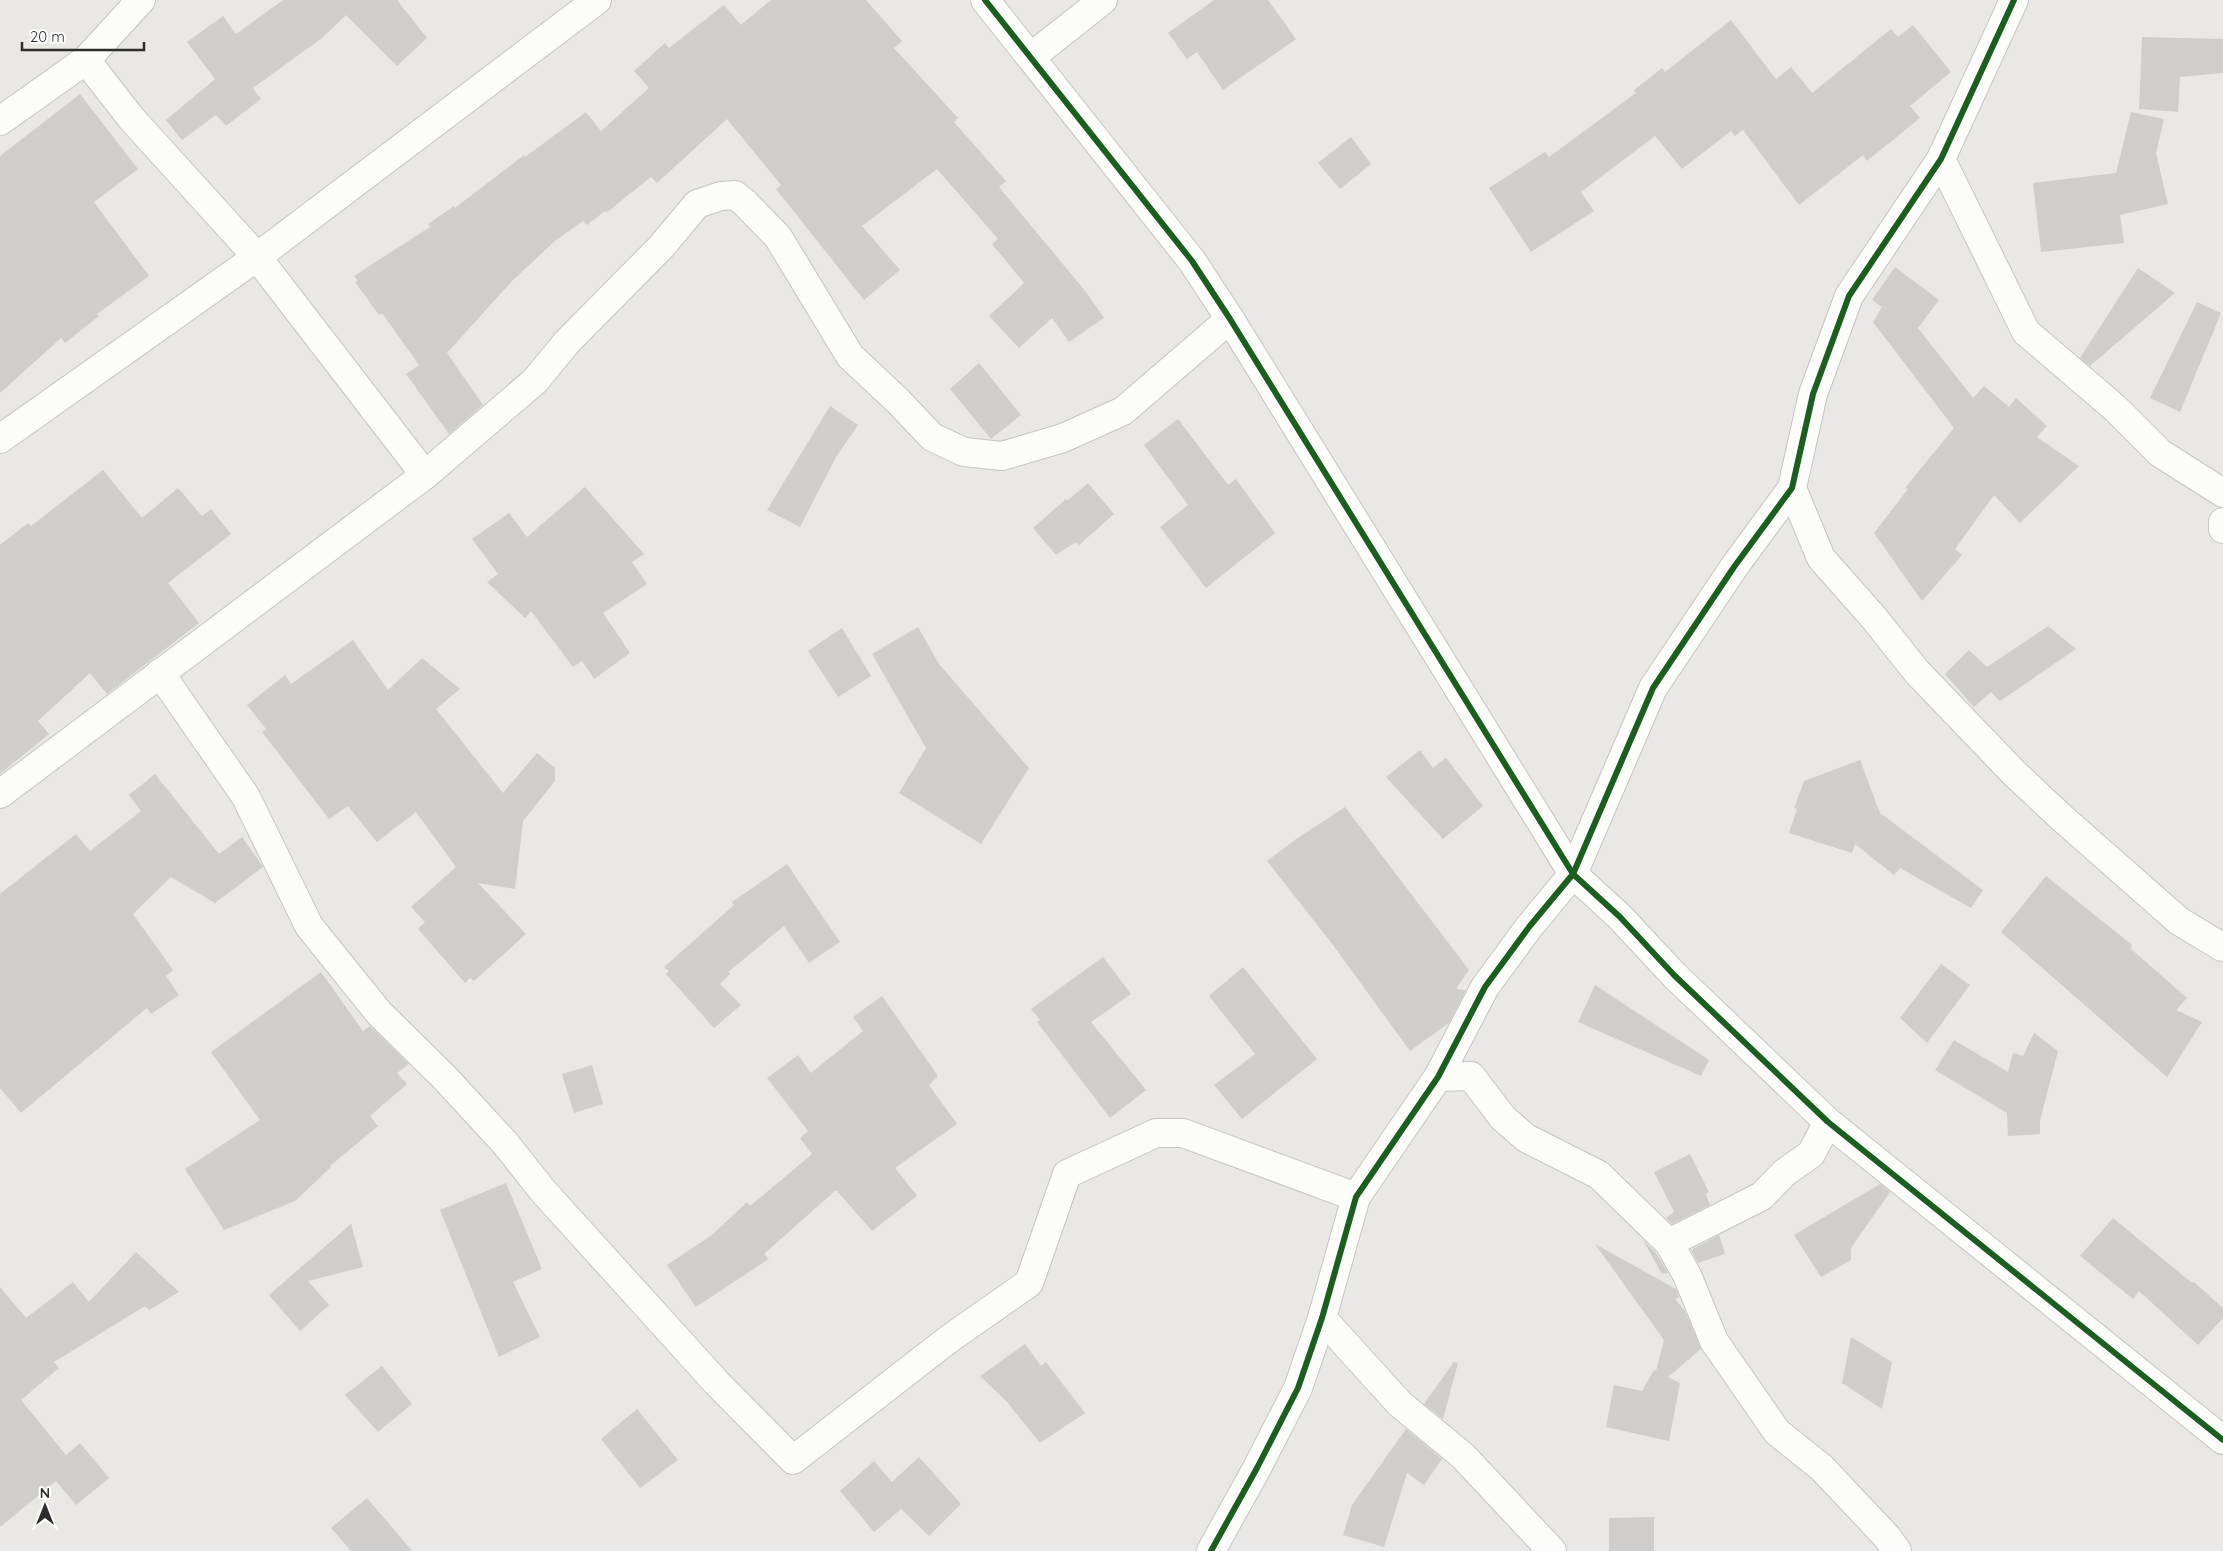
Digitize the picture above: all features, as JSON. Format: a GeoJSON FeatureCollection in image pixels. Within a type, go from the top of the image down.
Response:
{"type":"FeatureCollection","features":[{"type":"Feature","properties":{"kind":"street"},"geometry":{"type":"LineString","coordinates":[[0,121],[86,60],[141,0]]}},
{"type":"Feature","properties":{"kind":"street"},"geometry":{"type":"LineString","coordinates":[[0,439],[257,257],[598,0]]}},
{"type":"Feature","properties":{"kind":"street"},"geometry":{"type":"LineString","coordinates":[[985,0],[1192,261],[1230,319],[1573,874],[1620,917],[1674,975],[1828,1122],[2223,1440]]}},
{"type":"Feature","properties":{"kind":"street"},"geometry":{"type":"LineString","coordinates":[[1030,57],[1103,0]]}},
{"type":"Feature","properties":{"kind":"street"},"geometry":{"type":"LineString","coordinates":[[1210,1551],[1257,1468],[1298,1388],[1322,1318],[1356,1197],[1438,1077],[1485,987],[1529,928],[1573,874],[1652,688],[1734,567],[1792,488],[1812,394],[1849,296],[1941,159],[2014,0]]}},
{"type":"Feature","properties":{"kind":"street"},"geometry":{"type":"LineString","coordinates":[[86,60],[130,118],[257,257],[425,474]]}},
{"type":"Feature","properties":{"kind":"street"},"geometry":{"type":"LineString","coordinates":[[1941,159],[2026,332],[2115,408],[2160,453],[2223,493]]}},
{"type":"Feature","properties":{"kind":"street"},"geometry":{"type":"LineString","coordinates":[[0,794],[425,474],[535,381],[567,342],[661,247],[697,204],[721,196],[735,195],[745,203],[778,237],[850,356],[898,401],[932,437],[964,452],[1002,456],[1063,438],[1123,410],[1230,319]]}},
{"type":"Feature","properties":{"kind":"street"},"geometry":{"type":"LineString","coordinates":[[1792,488],[1821,558],[1874,618],[1917,672],[2014,773],[2082,837],[2179,921],[2223,944]]}},
{"type":"Feature","properties":{"kind":"street"},"geometry":{"type":"LineString","coordinates":[[2223,522],[2223,529]]}},
{"type":"Feature","properties":{"kind":"street"},"geometry":{"type":"LineString","coordinates":[[160,673],[246,797],[309,926],[379,1013],[445,1078],[505,1143],[556,1206],[716,1382],[793,1460],[949,1340],[1029,1283],[1067,1174],[1156,1133],[1184,1133],[1356,1197]]}},
{"type":"Feature","properties":{"kind":"street"},"geometry":{"type":"LineString","coordinates":[[1438,1077],[1471,1076],[1503,1118],[1520,1133],[1551,1152],[1599,1175],[1669,1243],[1687,1275],[1714,1341],[1777,1432],[1822,1468],[1887,1537],[1897,1551]]}},
{"type":"Feature","properties":{"kind":"street"},"geometry":{"type":"LineString","coordinates":[[1669,1243],[1762,1196],[1784,1173],[1811,1154],[1828,1122]]}},
{"type":"Feature","properties":{"kind":"street"},"geometry":{"type":"LineString","coordinates":[[1322,1318],[1400,1404],[1463,1456],[1552,1551]]}},
{"type":"Feature","properties":{"kind":"building"},"geometry":{"type":"Polygon","coordinates":[[[283,0],[397,0],[427,38],[397,66],[346,15],[322,38],[253,88],[261,99],[226,126],[216,115],[182,140],[166,120],[215,79],[187,42],[223,16],[236,34],[283,0]]]}},
{"type":"Feature","properties":{"kind":"building"},"geometry":{"type":"Polygon","coordinates":[[[771,0],[866,0],[902,41],[894,48],[958,118],[954,122],[1006,181],[999,187],[1086,292],[1104,318],[1069,342],[1052,318],[1019,348],[989,316],[1024,283],[992,244],[998,239],[937,169],[862,226],[900,270],[864,300],[776,189],[781,185],[727,119],[657,183],[651,177],[606,213],[605,211],[587,225],[583,221],[556,240],[513,280],[447,353],[483,405],[449,434],[406,374],[419,365],[382,313],[379,315],[355,282],[358,281],[354,276],[430,227],[428,224],[454,206],[455,208],[524,155],[525,157],[586,112],[601,131],[649,88],[634,71],[665,43],[669,48],[724,5],[741,25],[771,0]]]}},
{"type":"Feature","properties":{"kind":"building"},"geometry":{"type":"Polygon","coordinates":[[[1214,0],[1268,0],[1296,39],[1223,90],[1197,52],[1187,59],[1168,33],[1214,0]]]}},
{"type":"Feature","properties":{"kind":"building"},"geometry":{"type":"Polygon","coordinates":[[[1731,20],[1776,79],[1791,67],[1812,93],[1891,29],[1898,37],[1913,25],[1951,72],[1910,106],[1920,118],[1867,161],[1863,155],[1799,205],[1743,130],[1735,136],[1731,131],[1682,169],[1655,136],[1581,192],[1594,211],[1531,252],[1489,188],[1545,152],[1549,157],[1636,93],[1634,90],[1662,68],[1665,72],[1731,20]]]}},
{"type":"Feature","properties":{"kind":"building"},"geometry":{"type":"Polygon","coordinates":[[[2142,37],[2223,39],[2223,73],[2180,77],[2178,112],[2139,109],[2142,37]]]}},
{"type":"Feature","properties":{"kind":"building"},"geometry":{"type":"Polygon","coordinates":[[[80,94],[138,169],[94,202],[149,276],[97,314],[99,316],[65,343],[61,338],[0,393],[0,156],[80,94]]]}},
{"type":"Feature","properties":{"kind":"building"},"geometry":{"type":"Polygon","coordinates":[[[2131,112],[2164,119],[2156,153],[2168,204],[2120,215],[2124,243],[2041,252],[2033,183],[2116,173],[2131,112]]]}},
{"type":"Feature","properties":{"kind":"building"},"geometry":{"type":"Polygon","coordinates":[[[1351,137],[1371,164],[1340,189],[1318,163],[1351,137]]]}},
{"type":"Feature","properties":{"kind":"building"},"geometry":{"type":"Polygon","coordinates":[[[1895,267],[1939,300],[1918,328],[1973,398],[1984,386],[2009,407],[2016,398],[2047,426],[2037,437],[2079,466],[2020,523],[1994,495],[1955,549],[1962,555],[1922,601],[1874,533],[1908,489],[1905,488],[1954,428],[1873,322],[1882,307],[1872,300],[1895,267]]]}},
{"type":"Feature","properties":{"kind":"building"},"geometry":{"type":"Polygon","coordinates":[[[2138,268],[2175,293],[2090,366],[2080,358],[2138,268]]]}},
{"type":"Feature","properties":{"kind":"building"},"geometry":{"type":"Polygon","coordinates":[[[2197,302],[2221,313],[2180,412],[2150,398],[2197,302]]]}},
{"type":"Feature","properties":{"kind":"building"},"geometry":{"type":"Polygon","coordinates":[[[979,363],[1021,415],[991,439],[950,389],[979,363]]]}},
{"type":"Feature","properties":{"kind":"building"},"geometry":{"type":"Polygon","coordinates":[[[830,406],[858,425],[836,457],[800,527],[767,510],[830,406]]]}},
{"type":"Feature","properties":{"kind":"building"},"geometry":{"type":"Polygon","coordinates":[[[1178,419],[1228,485],[1236,479],[1275,533],[1206,588],[1160,527],[1188,505],[1144,445],[1178,419]]]}},
{"type":"Feature","properties":{"kind":"building"},"geometry":{"type":"Polygon","coordinates":[[[103,470],[142,518],[178,488],[202,516],[211,509],[231,534],[168,583],[199,623],[107,694],[90,673],[38,721],[49,734],[0,774],[0,545],[28,523],[31,526],[103,470]]]}},
{"type":"Feature","properties":{"kind":"building"},"geometry":{"type":"Polygon","coordinates":[[[1088,483],[1114,514],[1079,545],[1076,542],[1056,555],[1033,528],[1066,499],[1067,501],[1088,483]]]}},
{"type":"Feature","properties":{"kind":"building"},"geometry":{"type":"Polygon","coordinates":[[[585,487],[644,554],[632,562],[647,584],[603,613],[630,653],[594,679],[582,661],[573,667],[531,611],[525,618],[487,582],[498,574],[472,539],[509,513],[527,537],[585,487]]]}},
{"type":"Feature","properties":{"kind":"building"},"geometry":{"type":"Polygon","coordinates":[[[2048,626],[2076,649],[2000,701],[1991,692],[1974,707],[1945,674],[1969,650],[1987,667],[2048,626]]]}},
{"type":"Feature","properties":{"kind":"building"},"geometry":{"type":"Polygon","coordinates":[[[918,627],[939,664],[1029,768],[981,844],[899,793],[926,748],[872,654],[918,627]]]}},
{"type":"Feature","properties":{"kind":"building"},"geometry":{"type":"Polygon","coordinates":[[[842,628],[871,676],[838,697],[808,651],[842,628]]]}},
{"type":"Feature","properties":{"kind":"building"},"geometry":{"type":"Polygon","coordinates":[[[353,640],[388,690],[422,658],[460,689],[436,709],[503,793],[537,753],[555,768],[555,781],[523,821],[515,889],[478,883],[526,934],[474,981],[470,978],[465,983],[418,929],[425,922],[411,907],[456,867],[416,812],[377,842],[348,806],[329,819],[262,732],[266,729],[247,705],[285,675],[291,684],[353,640]]]}},
{"type":"Feature","properties":{"kind":"building"},"geometry":{"type":"Polygon","coordinates":[[[1420,750],[1433,768],[1446,758],[1483,806],[1443,839],[1386,777],[1420,750]]]}},
{"type":"Feature","properties":{"kind":"building"},"geometry":{"type":"Polygon","coordinates":[[[1860,760],[1880,813],[1983,890],[1971,908],[1900,868],[1894,875],[1855,844],[1852,853],[1789,833],[1797,809],[1794,808],[1804,781],[1860,760]]]}},
{"type":"Feature","properties":{"kind":"building"},"geometry":{"type":"Polygon","coordinates":[[[155,774],[219,854],[242,837],[263,867],[215,903],[171,877],[133,914],[173,970],[166,976],[179,995],[151,1014],[147,1008],[21,1113],[0,1088],[0,894],[76,834],[90,851],[141,811],[129,795],[155,774]]]}},
{"type":"Feature","properties":{"kind":"building"},"geometry":{"type":"Polygon","coordinates":[[[1345,807],[1469,970],[1456,989],[1466,990],[1449,1023],[1410,1051],[1333,945],[1267,861],[1296,839],[1345,807]]]}},
{"type":"Feature","properties":{"kind":"building"},"geometry":{"type":"Polygon","coordinates":[[[787,864],[840,942],[809,963],[784,926],[728,972],[730,974],[720,984],[741,1005],[714,1028],[666,974],[669,971],[664,967],[734,905],[732,902],[787,864]]]}},
{"type":"Feature","properties":{"kind":"building"},"geometry":{"type":"Polygon","coordinates":[[[2046,876],[2132,945],[2130,948],[2187,998],[2176,1010],[2202,1022],[2167,1077],[2001,932],[2046,876]]]}},
{"type":"Feature","properties":{"kind":"building"},"geometry":{"type":"Polygon","coordinates":[[[1103,957],[1131,994],[1091,1022],[1146,1090],[1110,1118],[1037,1022],[1040,1020],[1031,1009],[1103,957]]]}},
{"type":"Feature","properties":{"kind":"building"},"geometry":{"type":"Polygon","coordinates":[[[1941,964],[1970,985],[1927,1043],[1900,1018],[1941,964]]]}},
{"type":"Feature","properties":{"kind":"building"},"geometry":{"type":"Polygon","coordinates":[[[1243,967],[1317,1059],[1242,1119],[1214,1085],[1255,1054],[1209,996],[1243,967]]]}},
{"type":"Feature","properties":{"kind":"building"},"geometry":{"type":"Polygon","coordinates":[[[321,972],[363,1031],[370,1026],[409,1064],[397,1073],[407,1084],[370,1116],[378,1126],[330,1166],[295,1201],[224,1230],[185,1169],[260,1120],[211,1052],[321,972]]]}},
{"type":"Feature","properties":{"kind":"building"},"geometry":{"type":"Polygon","coordinates":[[[1595,985],[1709,1060],[1701,1076],[1578,1022],[1595,985]]]}},
{"type":"Feature","properties":{"kind":"building"},"geometry":{"type":"Polygon","coordinates":[[[882,996],[938,1076],[929,1085],[957,1124],[895,1168],[917,1196],[872,1231],[836,1190],[764,1254],[769,1259],[696,1307],[667,1265],[712,1235],[747,1202],[750,1206],[812,1154],[800,1138],[808,1131],[767,1078],[798,1055],[811,1073],[863,1031],[853,1017],[882,996]]]}},
{"type":"Feature","properties":{"kind":"building"},"geometry":{"type":"Polygon","coordinates":[[[2034,1033],[2058,1051],[2040,1121],[2040,1134],[2008,1136],[2007,1113],[1935,1070],[1954,1040],[2008,1072],[2013,1053],[2023,1056],[2034,1033]]]}},
{"type":"Feature","properties":{"kind":"building"},"geometry":{"type":"Polygon","coordinates":[[[592,1065],[603,1104],[574,1113],[562,1074],[592,1065]]]}},
{"type":"Feature","properties":{"kind":"building"},"geometry":{"type":"Polygon","coordinates":[[[1690,1154],[1709,1192],[1706,1194],[1710,1205],[1672,1224],[1666,1218],[1674,1212],[1654,1172],[1690,1154]]]}},
{"type":"Feature","properties":{"kind":"building"},"geometry":{"type":"Polygon","coordinates":[[[506,1183],[542,1269],[513,1282],[540,1337],[499,1357],[440,1210],[506,1183]]]}},
{"type":"Feature","properties":{"kind":"building"},"geometry":{"type":"Polygon","coordinates":[[[1880,1184],[1890,1192],[1851,1248],[1851,1260],[1821,1277],[1794,1235],[1880,1184]]]}},
{"type":"Feature","properties":{"kind":"building"},"geometry":{"type":"Polygon","coordinates":[[[2113,1218],[2192,1283],[2194,1282],[2223,1308],[2223,1318],[2198,1345],[2139,1291],[2133,1299],[2080,1256],[2113,1218]]]}},
{"type":"Feature","properties":{"kind":"building"},"geometry":{"type":"Polygon","coordinates":[[[351,1224],[363,1267],[308,1281],[329,1305],[300,1331],[269,1295],[351,1224]]]}},
{"type":"Feature","properties":{"kind":"building"},"geometry":{"type":"Polygon","coordinates":[[[1719,1235],[1725,1254],[1698,1263],[1691,1250],[1719,1235]]]}},
{"type":"Feature","properties":{"kind":"building"},"geometry":{"type":"Polygon","coordinates":[[[1643,1240],[1656,1253],[1668,1273],[1662,1274],[1643,1240]]]}},
{"type":"Feature","properties":{"kind":"building"},"geometry":{"type":"Polygon","coordinates":[[[1595,1244],[1676,1289],[1679,1297],[1675,1299],[1685,1311],[1701,1349],[1668,1377],[1680,1383],[1669,1441],[1606,1427],[1614,1385],[1642,1391],[1654,1370],[1656,1371],[1664,1340],[1595,1244]]]}},
{"type":"Feature","properties":{"kind":"building"},"geometry":{"type":"Polygon","coordinates":[[[136,1252],[179,1292],[149,1310],[145,1306],[54,1362],[59,1368],[21,1400],[66,1455],[80,1443],[109,1478],[76,1505],[56,1481],[0,1527],[0,1287],[26,1318],[73,1282],[89,1302],[136,1252]]]}},
{"type":"Feature","properties":{"kind":"building"},"geometry":{"type":"Polygon","coordinates":[[[1851,1337],[1892,1362],[1882,1409],[1842,1383],[1851,1337]]]}},
{"type":"Feature","properties":{"kind":"building"},"geometry":{"type":"Polygon","coordinates":[[[1025,1344],[1041,1366],[1046,1362],[1085,1413],[1040,1443],[1007,1402],[980,1376],[1025,1344]]]}},
{"type":"Feature","properties":{"kind":"building"},"geometry":{"type":"Polygon","coordinates":[[[1454,1362],[1458,1363],[1443,1419],[1424,1404],[1454,1362]]]}},
{"type":"Feature","properties":{"kind":"building"},"geometry":{"type":"Polygon","coordinates":[[[382,1366],[412,1404],[378,1432],[345,1395],[382,1366]]]}},
{"type":"Feature","properties":{"kind":"building"},"geometry":{"type":"Polygon","coordinates":[[[637,1409],[678,1460],[640,1488],[601,1439],[637,1409]]]}},
{"type":"Feature","properties":{"kind":"building"},"geometry":{"type":"Polygon","coordinates":[[[1406,1429],[1442,1459],[1424,1485],[1407,1473],[1384,1547],[1343,1535],[1352,1505],[1406,1429]]]}},
{"type":"Feature","properties":{"kind":"building"},"geometry":{"type":"Polygon","coordinates":[[[919,1457],[961,1504],[929,1536],[901,1509],[874,1532],[840,1491],[874,1461],[892,1482],[919,1457]]]}},
{"type":"Feature","properties":{"kind":"building"},"geometry":{"type":"Polygon","coordinates":[[[367,1498],[412,1551],[351,1551],[331,1528],[367,1498]]]}},
{"type":"Feature","properties":{"kind":"building"},"geometry":{"type":"Polygon","coordinates":[[[1654,1517],[1654,1551],[1609,1551],[1609,1518],[1654,1517]]]}},
{"type":"Feature","properties":{"kind":"cycle path"},"geometry":{"type":"LineString","coordinates":[[985,0],[1192,261],[1230,319],[1573,874],[1620,917],[1674,975],[1828,1122],[2223,1440]]}},
{"type":"Feature","properties":{"kind":"cycle path"},"geometry":{"type":"LineString","coordinates":[[1211,1551],[1298,1388],[1322,1318],[1356,1197],[1438,1077],[1485,987],[1529,927],[1573,874],[1653,688],[1734,567],[1792,488],[1813,394],[1849,296],[1941,159],[2014,0]]}}]}
